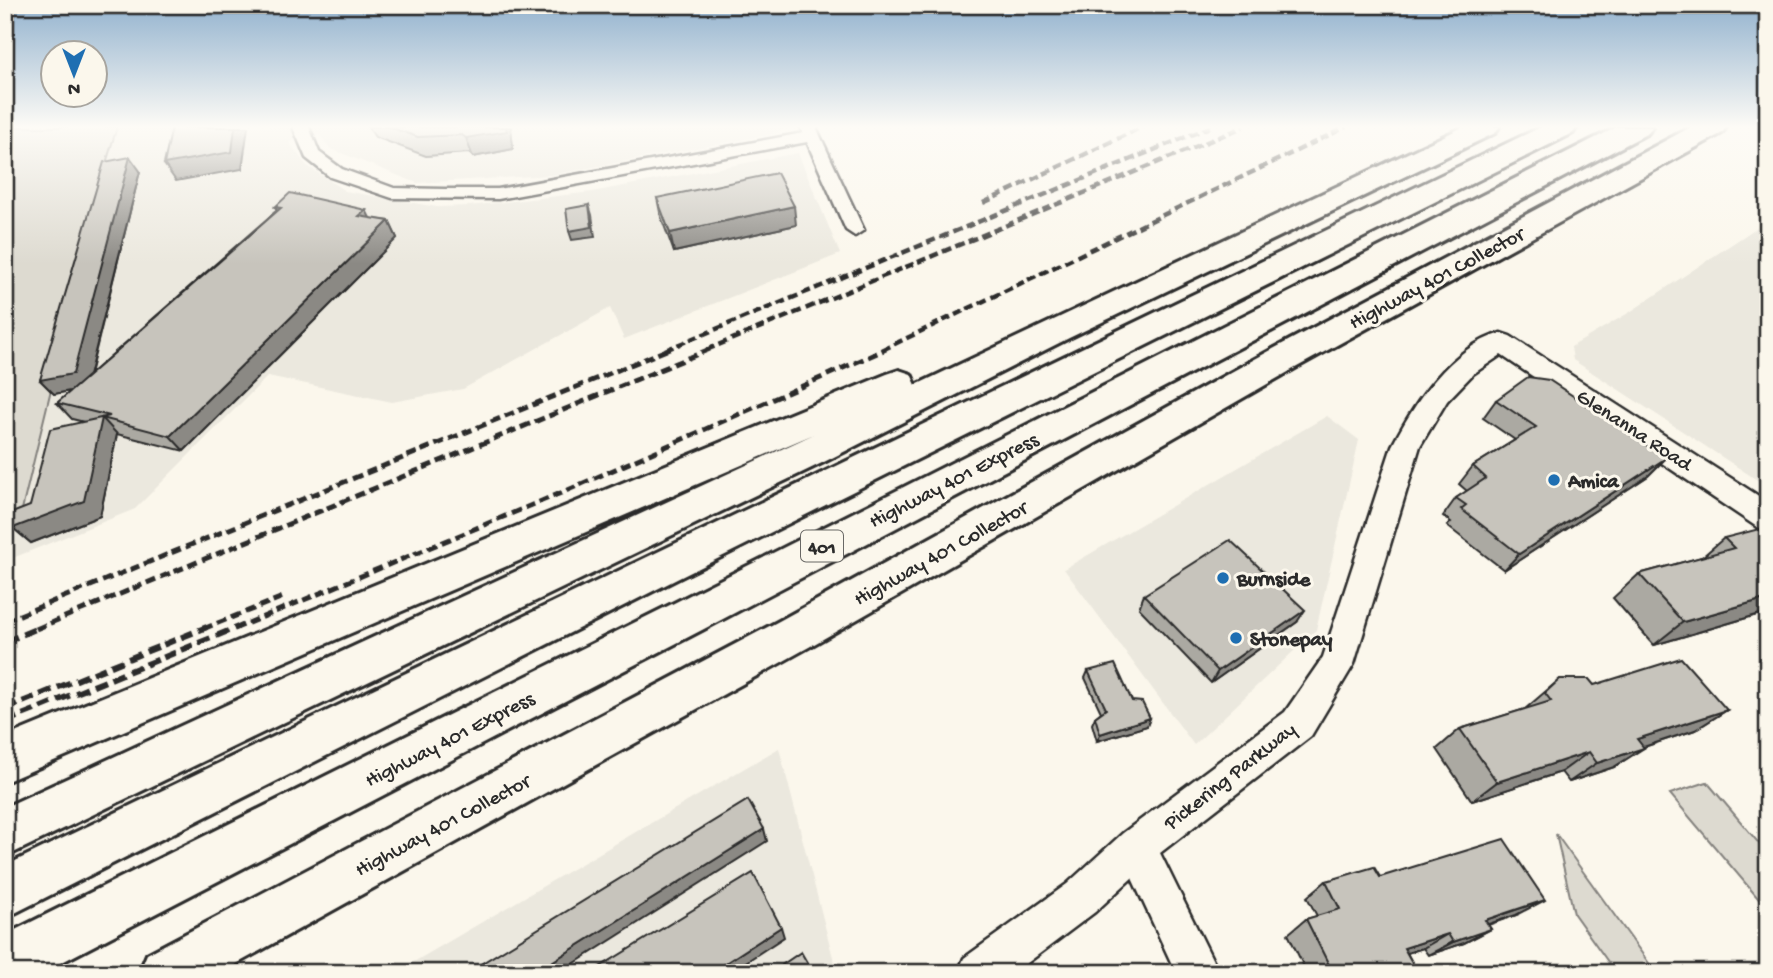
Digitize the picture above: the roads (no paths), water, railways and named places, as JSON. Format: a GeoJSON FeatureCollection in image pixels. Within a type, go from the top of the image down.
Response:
{"type":"FeatureCollection","features":[{"type":"Feature","properties":{"kind":"highway"},"geometry":{"type":"LineString","coordinates":[[5,833],[811,452],[1056,330],[1389,173]]}},
{"type":"Feature","properties":{"kind":"highway","name":"401"},"geometry":{"type":"LineString","coordinates":[[5,893],[663,567],[1470,173]]}},
{"type":"Feature","properties":{"kind":"highway","name":"Highway 401 Express"},"geometry":{"type":"LineString","coordinates":[[5,963],[687,617],[1585,173]]}},
{"type":"Feature","properties":{"kind":"highway","name":"Highway 401 Collector"},"geometry":{"type":"LineString","coordinates":[[166,973],[794,634],[1285,358],[1596,173]]}},
{"type":"Feature","properties":{"kind":"highway"},"geometry":{"type":"LineString","coordinates":[[5,760],[973,352],[1056,330]]}},
{"type":"Feature","properties":{"kind":"street"},"geometry":{"type":"LineString","coordinates":[[336,173],[392,193],[433,194],[498,194],[604,173]]}},
{"type":"Feature","properties":{"kind":"street"},"geometry":{"type":"LineString","coordinates":[[829,173],[855,230]]}},
{"type":"Feature","properties":{"kind":"street","name":"Glenanna Road"},"geometry":{"type":"LineString","coordinates":[[1501,342],[1768,518]]}},
{"type":"Feature","properties":{"kind":"street","name":"Pickering Parkway"},"geometry":{"type":"LineString","coordinates":[[979,973],[1081,898],[1137,847],[1298,724],[1337,664],[1406,446],[1419,421],[1437,394],[1464,367],[1501,342]]}},
{"type":"Feature","properties":{"kind":"street"},"geometry":{"type":"LineString","coordinates":[[1137,847],[1198,973]]}},
{"type":"Feature","properties":{"kind":"railway"},"geometry":{"type":"LineString","coordinates":[[983,203],[1047,173]]}},
{"type":"Feature","properties":{"kind":"railway"},"geometry":{"type":"LineString","coordinates":[[665,350],[1098,173]]}},
{"type":"Feature","properties":{"kind":"railway"},"geometry":{"type":"LineString","coordinates":[[706,350],[1133,173]]}},
{"type":"Feature","properties":{"kind":"railway"},"geometry":{"type":"LineString","coordinates":[[882,350],[1251,173]]}},
{"type":"Feature","properties":{"kind":"railway"},"geometry":{"type":"LineString","coordinates":[[5,621],[669,349]]}},
{"type":"Feature","properties":{"kind":"railway"},"geometry":{"type":"LineString","coordinates":[[36,629],[710,349]]}},
{"type":"Feature","properties":{"kind":"railway"},"geometry":{"type":"LineString","coordinates":[[234,629],[568,490],[886,349]]}},
{"type":"Feature","properties":{"kind":"railway"},"geometry":{"type":"LineString","coordinates":[[203,629],[283,597]]}},
{"type":"Feature","properties":{"kind":"railway"},"geometry":{"type":"LineString","coordinates":[[5,642],[40,627]]}},
{"type":"Feature","properties":{"kind":"railway"},"geometry":{"type":"LineString","coordinates":[[5,709],[207,627]]}},
{"type":"Feature","properties":{"kind":"railway"},"geometry":{"type":"LineString","coordinates":[[5,722],[238,627]]}},
{"type":"Feature","properties":{"kind":"place","name":"Amica"},"geometry":{"type":"Point","coordinates":[1554,480]}},
{"type":"Feature","properties":{"kind":"place","name":"Burnside"},"geometry":{"type":"Point","coordinates":[1223,578]}},
{"type":"Feature","properties":{"kind":"place","name":"Stonepay"},"geometry":{"type":"Point","coordinates":[1236,638]}}]}
